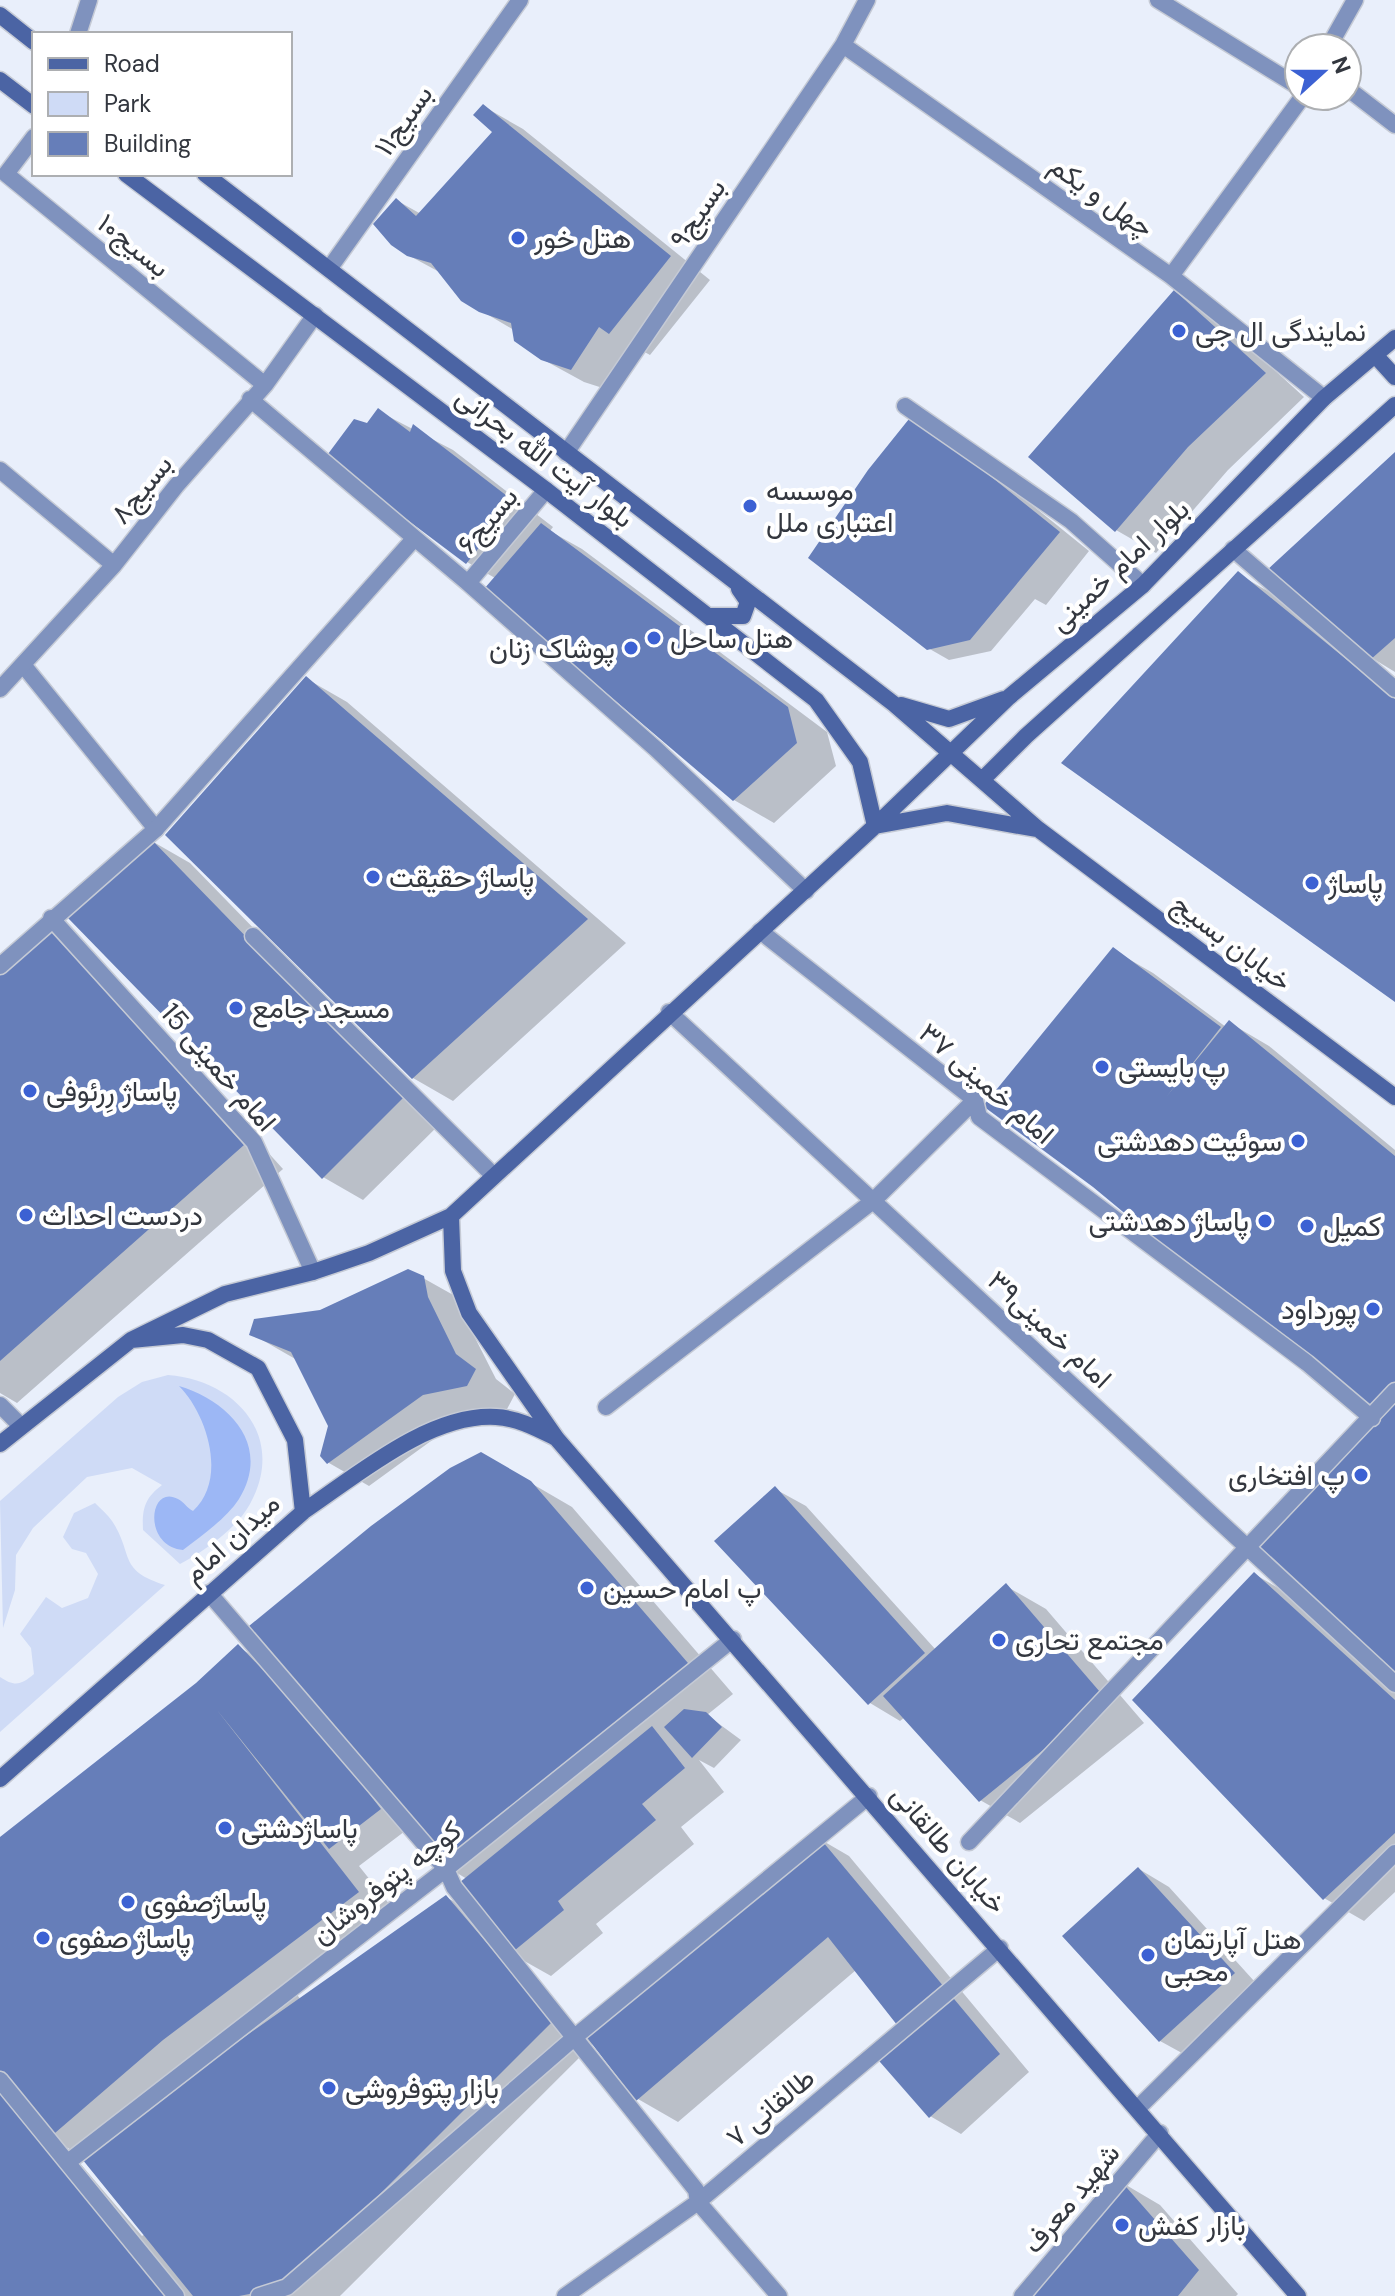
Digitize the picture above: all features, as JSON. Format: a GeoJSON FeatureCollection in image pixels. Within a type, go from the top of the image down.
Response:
{"type":"FeatureCollection","features":[{"type":"Feature","properties":{"kind":"main road"},"geometry":{"type":"LineString","coordinates":[[0,15],[32,40]]}},
{"type":"Feature","properties":{"kind":"main road"},"geometry":{"type":"LineString","coordinates":[[0,80],[32,104]]}},
{"type":"Feature","properties":{"kind":"main road","name":"بلوار آیت الله بحرانی"},"geometry":{"type":"LineString","coordinates":[[129,176],[546,490],[816,700],[860,762],[875,826]]}},
{"type":"Feature","properties":{"kind":"main road","name":"بلوار آیت الله بحرانی"},"geometry":{"type":"LineString","coordinates":[[208,176],[894,704],[982,780]]}},
{"type":"Feature","properties":{"kind":"main road","name":"بلوار امام خمینی"},"geometry":{"type":"LineString","coordinates":[[451,1216],[669,1012],[806,891],[1009,697],[1143,585],[1324,398],[1395,338]]}},
{"type":"Feature","properties":{"kind":"main road"},"geometry":{"type":"LineString","coordinates":[[1375,355],[1395,377]]}},
{"type":"Feature","properties":{"kind":"main road"},"geometry":{"type":"LineString","coordinates":[[982,780],[1395,405]]}},
{"type":"Feature","properties":{"kind":"main road"},"geometry":{"type":"LineString","coordinates":[[709,616],[743,616],[748,602],[733,581]]}},
{"type":"Feature","properties":{"kind":"main road"},"geometry":{"type":"LineString","coordinates":[[894,704],[949,719],[1009,697]]}},
{"type":"Feature","properties":{"kind":"main road","name":"خیابان بسیج"},"geometry":{"type":"LineString","coordinates":[[982,780],[1038,829],[1395,1097]]}},
{"type":"Feature","properties":{"kind":"main road"},"geometry":{"type":"LineString","coordinates":[[875,826],[947,813],[1038,829]]}},
{"type":"Feature","properties":{"kind":"main road"},"geometry":{"type":"LineString","coordinates":[[0,1444],[131,1340],[225,1294],[313,1272],[369,1253],[451,1216]]}},
{"type":"Feature","properties":{"kind":"main road","name":"خیابان طالقانی"},"geometry":{"type":"LineString","coordinates":[[451,1216],[453,1271],[469,1313],[557,1439],[869,1796],[1298,2296]]}},
{"type":"Feature","properties":{"kind":"main road","name":"میدان امام"},"geometry":{"type":"LineString","coordinates":[[0,1779],[301,1513],[295,1440],[258,1368],[208,1340],[183,1335],[131,1340]]}},
{"type":"Feature","properties":{"kind":"main road"},"geometry":{"type":"LineString","coordinates":[[301,1513],[437,1426],[495,1417],[529,1424],[557,1439]]}},
{"type":"Feature","properties":{"kind":"street"},"geometry":{"type":"LineString","coordinates":[[79,32],[89,0]]}},
{"type":"Feature","properties":{"kind":"street","name":"بسیج۹"},"geometry":{"type":"LineString","coordinates":[[566,453],[843,45],[867,0]]}},
{"type":"Feature","properties":{"kind":"street"},"geometry":{"type":"LineString","coordinates":[[1158,0],[1283,77]]}},
{"type":"Feature","properties":{"kind":"street"},"geometry":{"type":"LineString","coordinates":[[1337,32],[1355,0]]}},
{"type":"Feature","properties":{"kind":"street","name":"بسیج۱۱"},"geometry":{"type":"LineString","coordinates":[[329,269],[514,2]]}},
{"type":"Feature","properties":{"kind":"street","name":"چهل و یکم"},"geometry":{"type":"LineString","coordinates":[[843,45],[1171,276],[1324,398]]}},
{"type":"Feature","properties":{"kind":"street"},"geometry":{"type":"LineString","coordinates":[[1363,100],[1395,125]]}},
{"type":"Feature","properties":{"kind":"street"},"geometry":{"type":"LineString","coordinates":[[1171,276],[1291,112]]}},
{"type":"Feature","properties":{"kind":"street","name":"بسیج۱۰"},"geometry":{"type":"LineString","coordinates":[[32,140],[6,174],[265,385]]}},
{"type":"Feature","properties":{"kind":"street","name":"بسیج۸"},"geometry":{"type":"LineString","coordinates":[[0,689],[114,565],[250,399],[265,385],[315,315]]}},
{"type":"Feature","properties":{"kind":"street"},"geometry":{"type":"LineString","coordinates":[[250,399],[413,540],[468,583],[656,749],[806,891]]}},
{"type":"Feature","properties":{"kind":"street"},"geometry":{"type":"LineString","coordinates":[[905,406],[1071,521],[1143,585]]}},
{"type":"Feature","properties":{"kind":"street"},"geometry":{"type":"LineString","coordinates":[[0,470],[114,565]]}},
{"type":"Feature","properties":{"kind":"street","name":"بسیج۶"},"geometry":{"type":"LineString","coordinates":[[468,583],[546,490]]}},
{"type":"Feature","properties":{"kind":"street"},"geometry":{"type":"LineString","coordinates":[[0,966],[51,918],[156,829],[413,540]]}},
{"type":"Feature","properties":{"kind":"street"},"geometry":{"type":"LineString","coordinates":[[1233,549],[1395,689]]}},
{"type":"Feature","properties":{"kind":"street"},"geometry":{"type":"LineString","coordinates":[[24,666],[156,829]]}},
{"type":"Feature","properties":{"kind":"street","name":"امام خمینی 15"},"geometry":{"type":"LineString","coordinates":[[51,918],[254,1142],[313,1272]]}},
{"type":"Feature","properties":{"kind":"street","name":"امام خمینی ۳۷"},"geometry":{"type":"LineString","coordinates":[[760,931],[975,1100],[979,1117],[1307,1363],[1372,1418]]}},
{"type":"Feature","properties":{"kind":"street"},"geometry":{"type":"LineString","coordinates":[[253,936],[493,1175]]}},
{"type":"Feature","properties":{"kind":"street","name":"امام خمینی۳۹"},"geometry":{"type":"LineString","coordinates":[[669,1012],[1395,1684]]}},
{"type":"Feature","properties":{"kind":"street"},"geometry":{"type":"LineString","coordinates":[[606,1407],[873,1201],[975,1100]]}},
{"type":"Feature","properties":{"kind":"street"},"geometry":{"type":"LineString","coordinates":[[969,1842],[1395,1391]]}},
{"type":"Feature","properties":{"kind":"street"},"geometry":{"type":"LineString","coordinates":[[0,1405],[21,1426]]}},
{"type":"Feature","properties":{"kind":"street"},"geometry":{"type":"LineString","coordinates":[[209,1593],[446,1869],[454,1887],[696,2190],[698,2202],[779,2296]]}},
{"type":"Feature","properties":{"kind":"street","name":"کوچه پتوفروشان"},"geometry":{"type":"LineString","coordinates":[[68,2162],[446,1869],[733,1639]]}},
{"type":"Feature","properties":{"kind":"street"},"geometry":{"type":"LineString","coordinates":[[259,2296],[293,2291],[576,2036],[869,1796]]}},
{"type":"Feature","properties":{"kind":"street"},"geometry":{"type":"LineString","coordinates":[[1138,2108],[1395,1853]]}},
{"type":"Feature","properties":{"kind":"street","name":"طالقانی ۷"},"geometry":{"type":"LineString","coordinates":[[565,2296],[698,2202],[1000,1948]]}},
{"type":"Feature","properties":{"kind":"street"},"geometry":{"type":"LineString","coordinates":[[0,2080],[176,2296]]}},
{"type":"Feature","properties":{"kind":"street","name":"شهید معرف"},"geometry":{"type":"LineString","coordinates":[[1022,2296],[1160,2133]]}},
{"type":"Feature","properties":{"kind":"green space"},"geometry":{"type":"Polygon","coordinates":[[[168,1375],[193,1379],[215,1388],[234,1400],[248,1416],[258,1435],[262,1456],[260,1479],[250,1504],[220,1538],[180,1564],[143,1530],[146,1504],[162,1485],[132,1468],[87,1477],[33,1528],[16,1555],[15,1590],[3,1628],[0,1501],[118,1397],[142,1382],[168,1375]]]}},
{"type":"Feature","properties":{"kind":"green space"},"geometry":{"type":"Polygon","coordinates":[[[95,1503],[112,1521],[133,1567],[165,1585],[0,1732],[0,1677],[18,1683],[34,1674],[31,1648],[20,1634],[46,1597],[62,1608],[88,1598],[98,1574],[86,1553],[72,1549],[63,1537],[74,1513],[95,1503]]]}},
{"type":"Feature","properties":{"kind":"water"},"geometry":{"type":"Polygon","coordinates":[[[179,1386],[214,1402],[229,1414],[248,1443],[251,1461],[248,1479],[234,1506],[183,1550],[170,1546],[161,1538],[154,1517],[156,1507],[168,1496],[178,1499],[193,1511],[204,1498],[210,1482],[211,1465],[205,1429],[179,1386]]]}},
{"type":"Feature","properties":{"kind":"building","name":"هتل خور"},"geometry":{"type":"Polygon","coordinates":[[[483,104],[671,256],[609,334],[599,327],[571,370],[541,360],[514,341],[511,323],[479,312],[461,301],[431,263],[407,256],[391,245],[373,224],[396,198],[416,216],[492,132],[473,115],[483,104]]]}},
{"type":"Feature","properties":{"kind":"building"},"geometry":{"type":"Polygon","coordinates":[[[1174,290],[1266,373],[1188,447],[1115,532],[1028,457],[1174,290]]]}},
{"type":"Feature","properties":{"kind":"building"},"geometry":{"type":"Polygon","coordinates":[[[378,408],[410,432],[413,424],[515,502],[466,564],[325,458],[354,419],[367,423],[378,408]]]}},
{"type":"Feature","properties":{"kind":"building"},"geometry":{"type":"Polygon","coordinates":[[[913,414],[1060,532],[970,640],[927,650],[808,558],[868,470],[913,414]]]}},
{"type":"Feature","properties":{"kind":"building"},"geometry":{"type":"Polygon","coordinates":[[[1395,452],[1395,638],[1370,660],[1267,570],[1395,452]]]}},
{"type":"Feature","properties":{"kind":"building","name":"پوشاک زنان"},"geometry":{"type":"Polygon","coordinates":[[[541,523],[788,707],[797,743],[733,801],[484,589],[541,523]]]}},
{"type":"Feature","properties":{"kind":"building","name":"پاساژ"},"geometry":{"type":"Polygon","coordinates":[[[1238,571],[1395,699],[1395,1002],[1061,763],[1238,571]]]}},
{"type":"Feature","properties":{"kind":"building","name":"پاساژ حقیقت"},"geometry":{"type":"Polygon","coordinates":[[[306,676],[588,919],[412,1079],[165,835],[306,676]]]}},
{"type":"Feature","properties":{"kind":"building","name":"مسجد جامع"},"geometry":{"type":"Polygon","coordinates":[[[150,838],[403,1098],[322,1179],[68,918],[150,838]]]}},
{"type":"Feature","properties":{"kind":"building"},"geometry":{"type":"Polygon","coordinates":[[[48,928],[244,1145],[0,1361],[0,969],[48,928]]]}},
{"type":"Feature","properties":{"kind":"building","name":"پاساژ دهدشتی"},"geometry":{"type":"Polygon","coordinates":[[[1113,947],[1221,1027],[1167,1096],[1229,1020],[1395,1156],[1395,1392],[1372,1418],[1093,1187],[983,1106],[1113,947]]]}},
{"type":"Feature","properties":{"kind":"building"},"geometry":{"type":"Polygon","coordinates":[[[408,1269],[424,1276],[428,1297],[456,1354],[476,1369],[467,1386],[423,1395],[327,1464],[320,1456],[328,1426],[291,1352],[249,1335],[254,1319],[320,1310],[408,1269]]]}},
{"type":"Feature","properties":{"kind":"building","name":"پ افتخاری"},"geometry":{"type":"Polygon","coordinates":[[[1395,1404],[1395,1675],[1257,1546],[1395,1404]]]}},
{"type":"Feature","properties":{"kind":"building"},"geometry":{"type":"Polygon","coordinates":[[[481,1452],[531,1481],[694,1670],[446,1869],[249,1626],[371,1526],[450,1468],[481,1452]]]}},
{"type":"Feature","properties":{"kind":"building"},"geometry":{"type":"Polygon","coordinates":[[[775,1486],[925,1653],[868,1705],[714,1541],[775,1486]]]}},
{"type":"Feature","properties":{"kind":"building"},"geometry":{"type":"Polygon","coordinates":[[[1254,1572],[1395,1700],[1395,1833],[1323,1900],[1132,1700],[1254,1572]]]}},
{"type":"Feature","properties":{"kind":"building","name":"مجتمع تحاری"},"geometry":{"type":"Polygon","coordinates":[[[1006,1583],[1106,1699],[979,1802],[883,1696],[1006,1583]]]}},
{"type":"Feature","properties":{"kind":"building"},"geometry":{"type":"Polygon","coordinates":[[[238,1644],[315,1724],[381,1809],[329,1849],[217,1710],[359,1892],[163,2040],[48,2139],[0,2080],[0,1837],[196,1683],[238,1644]]]}},
{"type":"Feature","properties":{"kind":"building"},"geometry":{"type":"Polygon","coordinates":[[[684,1709],[706,1712],[722,1727],[692,1758],[664,1727],[684,1709]]]}},
{"type":"Feature","properties":{"kind":"building"},"geometry":{"type":"Polygon","coordinates":[[[652,1726],[685,1768],[642,1804],[656,1820],[558,1901],[564,1910],[509,1955],[454,1887],[652,1726]]]}},
{"type":"Feature","properties":{"kind":"building"},"geometry":{"type":"Polygon","coordinates":[[[818,1836],[1000,2054],[929,2118],[873,2054],[901,2030],[828,1937],[636,2101],[582,2031],[818,1836]]]}},
{"type":"Feature","properties":{"kind":"building","name":"هتل آپارتمان محبی"},"geometry":{"type":"Polygon","coordinates":[[[1138,1867],[1235,1973],[1159,2042],[1062,1936],[1138,1867]]]}},
{"type":"Feature","properties":{"kind":"building","name":"بازار پتوفروشی"},"geometry":{"type":"Polygon","coordinates":[[[446,1895],[553,2021],[287,2287],[239,2296],[193,2296],[78,2154],[446,1895]]]}},
{"type":"Feature","properties":{"kind":"building"},"geometry":{"type":"Polygon","coordinates":[[[0,2092],[175,2296],[0,2296],[0,2092]]]}},
{"type":"Feature","properties":{"kind":"building","name":"بازار کفش"},"geometry":{"type":"Polygon","coordinates":[[[1120,2180],[1199,2270],[1178,2296],[1026,2296],[1120,2180]]]}},
{"type":"Feature","properties":{"kind":"place","name":"هتل خور"},"geometry":{"type":"Point","coordinates":[518,238]}},
{"type":"Feature","properties":{"kind":"place","name":"نمایندگی ال جی"},"geometry":{"type":"Point","coordinates":[1179,331]}},
{"type":"Feature","properties":{"kind":"place","name":"موسسه اعتباری ملل"},"geometry":{"type":"Point","coordinates":[750,506]}},
{"type":"Feature","properties":{"kind":"place","name":"هتل ساحل"},"geometry":{"type":"Point","coordinates":[654,638]}},
{"type":"Feature","properties":{"kind":"place","name":"پوشاک زنان"},"geometry":{"type":"Point","coordinates":[631,648]}},
{"type":"Feature","properties":{"kind":"place","name":"پاساژ حقیقت"},"geometry":{"type":"Point","coordinates":[373,877]}},
{"type":"Feature","properties":{"kind":"place","name":"پاساژ"},"geometry":{"type":"Point","coordinates":[1312,883]}},
{"type":"Feature","properties":{"kind":"place","name":"مسجد جامع"},"geometry":{"type":"Point","coordinates":[236,1008]}},
{"type":"Feature","properties":{"kind":"place","name":"پ بایستی"},"geometry":{"type":"Point","coordinates":[1102,1067]}},
{"type":"Feature","properties":{"kind":"place","name":"پاساژ رِرئوفی"},"geometry":{"type":"Point","coordinates":[30,1091]}},
{"type":"Feature","properties":{"kind":"place","name":"سوئیت دهدشتی"},"geometry":{"type":"Point","coordinates":[1298,1141]}},
{"type":"Feature","properties":{"kind":"place","name":"دردست احداث"},"geometry":{"type":"Point","coordinates":[26,1215]}},
{"type":"Feature","properties":{"kind":"place","name":"پاساژ دهدشتی"},"geometry":{"type":"Point","coordinates":[1265,1221]}},
{"type":"Feature","properties":{"kind":"place","name":"کمیل"},"geometry":{"type":"Point","coordinates":[1307,1226]}},
{"type":"Feature","properties":{"kind":"place","name":"پورداود"},"geometry":{"type":"Point","coordinates":[1373,1309]}},
{"type":"Feature","properties":{"kind":"place","name":"پ افتخاری"},"geometry":{"type":"Point","coordinates":[1361,1475]}},
{"type":"Feature","properties":{"kind":"place","name":"پ امام حسین"},"geometry":{"type":"Point","coordinates":[587,1588]}},
{"type":"Feature","properties":{"kind":"place","name":"مجتمع تحاری"},"geometry":{"type":"Point","coordinates":[999,1640]}},
{"type":"Feature","properties":{"kind":"place","name":"پاساژدشتی"},"geometry":{"type":"Point","coordinates":[225,1828]}},
{"type":"Feature","properties":{"kind":"place","name":"پاساژصفوی"},"geometry":{"type":"Point","coordinates":[128,1902]}},
{"type":"Feature","properties":{"kind":"place","name":"پاساژ صفوی"},"geometry":{"type":"Point","coordinates":[43,1938]}},
{"type":"Feature","properties":{"kind":"place","name":"هتل آپارتمان محبی"},"geometry":{"type":"Point","coordinates":[1148,1955]}},
{"type":"Feature","properties":{"kind":"place","name":"بازار پتوفروشی"},"geometry":{"type":"Point","coordinates":[329,2088]}},
{"type":"Feature","properties":{"kind":"place","name":"بازار کفش"},"geometry":{"type":"Point","coordinates":[1122,2225]}}]}
